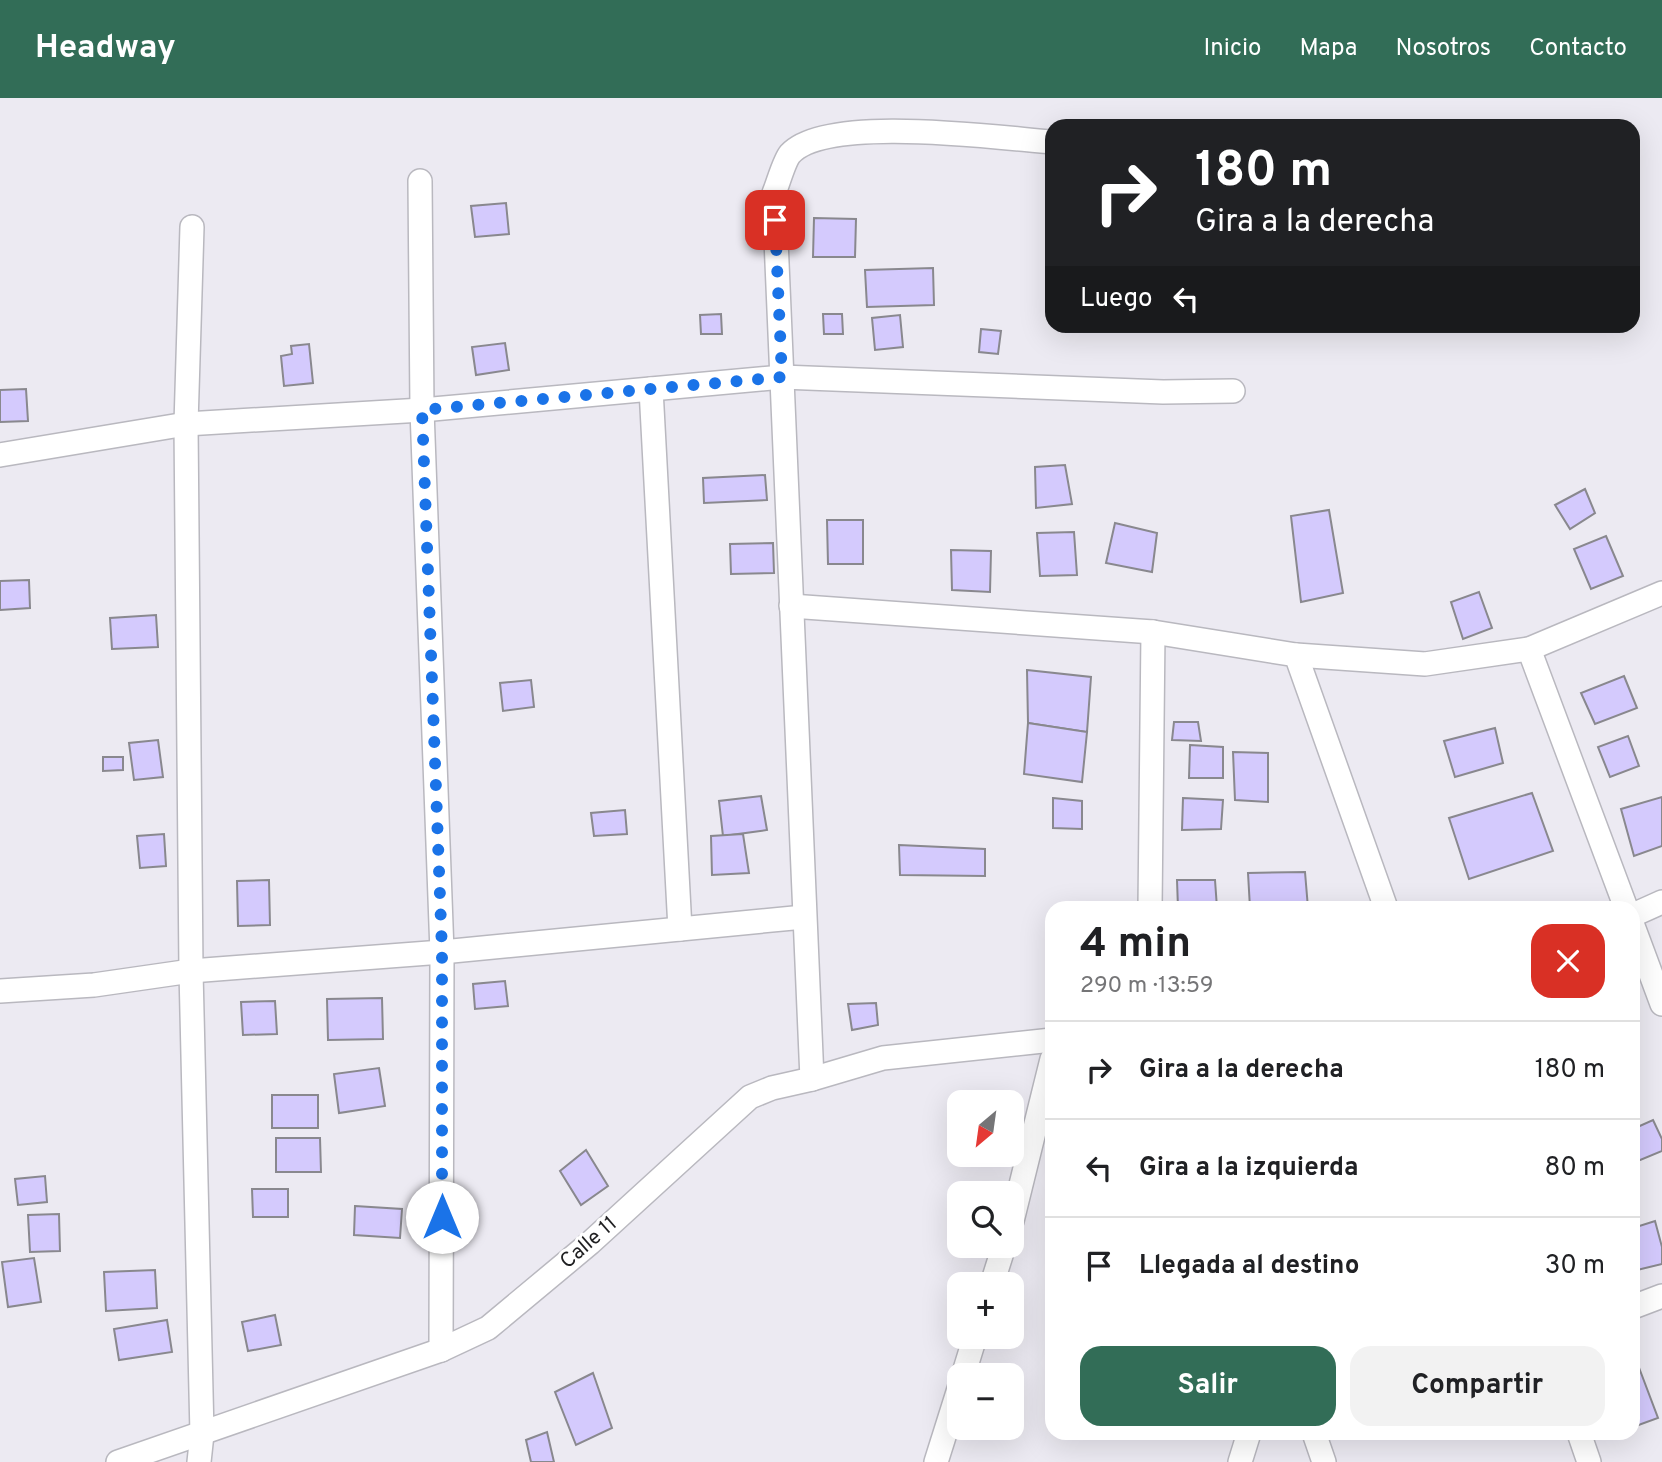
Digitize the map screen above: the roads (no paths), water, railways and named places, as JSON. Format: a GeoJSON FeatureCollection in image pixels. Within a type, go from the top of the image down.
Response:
{"type":"FeatureCollection","features":[{"type":"Feature","properties":{"kind":"street"},"geometry":{"type":"LineString","coordinates":[[811,1079],[774,193],[790,154],[819,137],[908,130],[1045,141]]}},
{"type":"Feature","properties":{"kind":"street"},"geometry":{"type":"LineString","coordinates":[[420,181],[422,410],[442,951],[441,1350]]}},
{"type":"Feature","properties":{"kind":"street"},"geometry":{"type":"LineString","coordinates":[[192,227],[186,424],[191,971],[202,1434],[199,1462]]}},
{"type":"Feature","properties":{"kind":"street"},"geometry":{"type":"LineString","coordinates":[[0,455],[186,424],[422,410],[782,377],[1163,392],[1233,391]]}},
{"type":"Feature","properties":{"kind":"street"},"geometry":{"type":"LineString","coordinates":[[651,389],[680,929]]}},
{"type":"Feature","properties":{"kind":"street"},"geometry":{"type":"LineString","coordinates":[[792,606],[1153,632],[1296,655],[1425,664],[1529,649],[1662,593]]}},
{"type":"Feature","properties":{"kind":"street"},"geometry":{"type":"LineString","coordinates":[[1150,901],[1153,632]]}},
{"type":"Feature","properties":{"kind":"street"},"geometry":{"type":"LineString","coordinates":[[1529,649],[1623,901]]}},
{"type":"Feature","properties":{"kind":"street"},"geometry":{"type":"LineString","coordinates":[[1296,655],[1384,901]]}},
{"type":"Feature","properties":{"kind":"street"},"geometry":{"type":"LineString","coordinates":[[1640,912],[1662,902]]}},
{"type":"Feature","properties":{"kind":"street"},"geometry":{"type":"LineString","coordinates":[[0,991],[94,985],[191,971],[442,951],[804,916]]}},
{"type":"Feature","properties":{"kind":"street"},"geometry":{"type":"LineString","coordinates":[[1640,945],[1662,1004]]}},
{"type":"Feature","properties":{"kind":"street","name":"Calle 11"},"geometry":{"type":"LineString","coordinates":[[118,1462],[441,1350],[488,1328],[590,1243],[750,1097],[772,1088],[883,1058],[1045,1041]]}},
{"type":"Feature","properties":{"kind":"street"},"geometry":{"type":"LineString","coordinates":[[1022,1181],[1045,1087]]}},
{"type":"Feature","properties":{"kind":"street"},"geometry":{"type":"LineString","coordinates":[[1640,1304],[1662,1296]]}},
{"type":"Feature","properties":{"kind":"street"},"geometry":{"type":"LineString","coordinates":[[936,1462],[947,1427]]}},
{"type":"Feature","properties":{"kind":"street"},"geometry":{"type":"LineString","coordinates":[[1240,1462],[1247,1440]]}},
{"type":"Feature","properties":{"kind":"street"},"geometry":{"type":"LineString","coordinates":[[1316,1440],[1324,1462]]}},
{"type":"Feature","properties":{"kind":"street"},"geometry":{"type":"LineString","coordinates":[[1581,1440],[1589,1462]]}}]}
